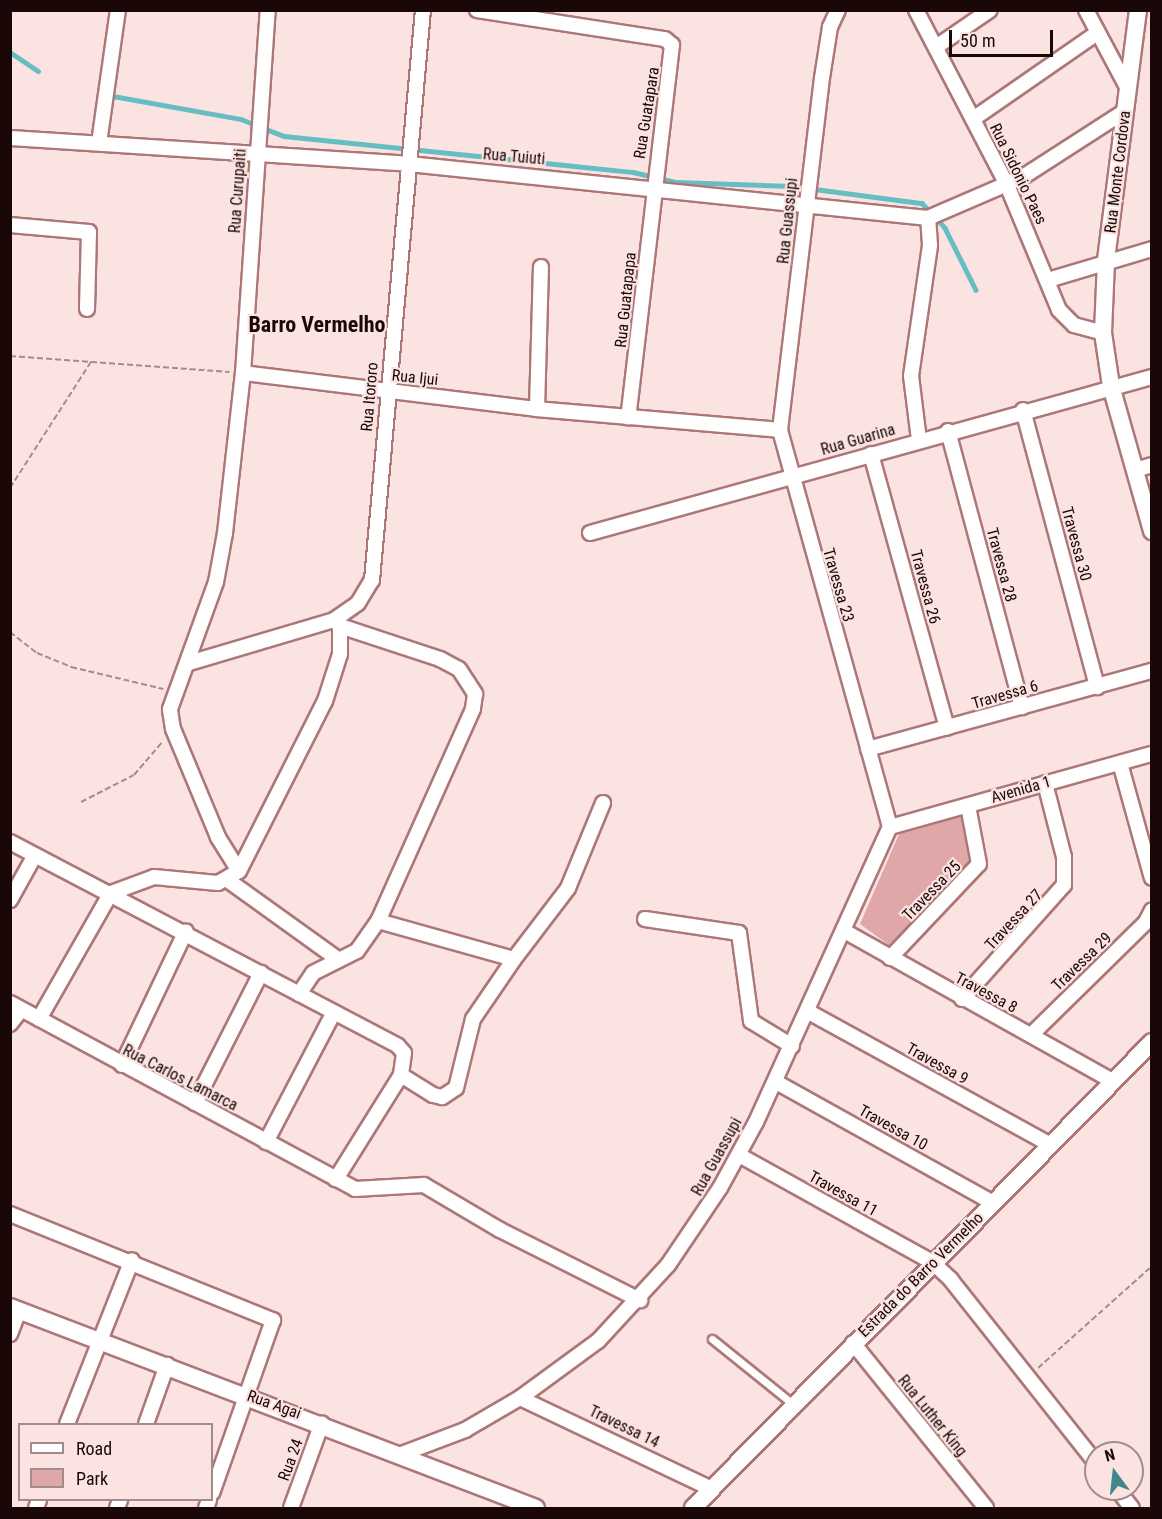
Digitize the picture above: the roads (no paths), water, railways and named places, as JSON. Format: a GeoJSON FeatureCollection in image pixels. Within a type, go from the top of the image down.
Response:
{"type":"FeatureCollection","features":[{"type":"Feature","properties":{"kind":"street"},"geometry":{"type":"LineString","coordinates":[[99,143],[118,10]]}},
{"type":"Feature","properties":{"kind":"street","name":"Rua Curupaiti"},"geometry":{"type":"LineString","coordinates":[[234,876],[170,718],[174,692],[189,663],[216,582],[243,373],[268,10]]}},
{"type":"Feature","properties":{"kind":"street","name":"Rua Itororo"},"geometry":{"type":"LineString","coordinates":[[189,663],[337,623],[358,603],[372,580],[387,392],[423,10]]}},
{"type":"Feature","properties":{"kind":"street","name":"Rua Guatapara"},"geometry":{"type":"LineString","coordinates":[[477,10],[665,39],[672,45],[654,178]]}},
{"type":"Feature","properties":{"kind":"street","name":"Rua Sidonio Paes"},"geometry":{"type":"LineString","coordinates":[[916,10],[1007,185],[1065,318],[1103,333]]}},
{"type":"Feature","properties":{"kind":"street"},"geometry":{"type":"LineString","coordinates":[[936,47],[990,10]]}},
{"type":"Feature","properties":{"kind":"street"},"geometry":{"type":"LineString","coordinates":[[1086,10],[1128,89]]}},
{"type":"Feature","properties":{"kind":"street","name":"Rua Monte Cordova"},"geometry":{"type":"LineString","coordinates":[[1103,333],[1106,261],[1138,10]]}},
{"type":"Feature","properties":{"kind":"street","name":"Rua Guassupi"},"geometry":{"type":"LineString","coordinates":[[780,430],[811,169],[835,14]]}},
{"type":"Feature","properties":{"kind":"street"},"geometry":{"type":"LineString","coordinates":[[973,119],[1097,33]]}},
{"type":"Feature","properties":{"kind":"street"},"geometry":{"type":"LineString","coordinates":[[934,216],[1007,185],[1125,111]]}},
{"type":"Feature","properties":{"kind":"street","name":"Rua Tuiuti"},"geometry":{"type":"LineString","coordinates":[[10,138],[654,178],[808,197],[934,216]]}},
{"type":"Feature","properties":{"kind":"street","name":"Rua Guatapapa"},"geometry":{"type":"LineString","coordinates":[[628,417],[654,178]]}},
{"type":"Feature","properties":{"kind":"street","name":"Rua Guarina"},"geometry":{"type":"LineString","coordinates":[[590,533],[919,440],[911,376],[934,216]]}},
{"type":"Feature","properties":{"kind":"street"},"geometry":{"type":"LineString","coordinates":[[10,225],[89,232],[87,309]]}},
{"type":"Feature","properties":{"kind":"street"},"geometry":{"type":"LineString","coordinates":[[1048,280],[1152,249]]}},
{"type":"Feature","properties":{"kind":"street"},"geometry":{"type":"LineString","coordinates":[[537,409],[541,267]]}},
{"type":"Feature","properties":{"kind":"street"},"geometry":{"type":"LineString","coordinates":[[1103,333],[1111,386],[1152,531]]}},
{"type":"Feature","properties":{"kind":"street","name":"Rua Ijui"},"geometry":{"type":"LineString","coordinates":[[243,373],[537,409],[780,430]]}},
{"type":"Feature","properties":{"kind":"street"},"geometry":{"type":"LineString","coordinates":[[919,440],[1111,386],[1152,377]]}},
{"type":"Feature","properties":{"kind":"street","name":"Travessa 30"},"geometry":{"type":"LineString","coordinates":[[1023,410],[1097,687]]}},
{"type":"Feature","properties":{"kind":"street","name":"Travessa 23"},"geometry":{"type":"LineString","coordinates":[[780,430],[790,477],[868,749]]}},
{"type":"Feature","properties":{"kind":"street","name":"Travessa 28"},"geometry":{"type":"LineString","coordinates":[[948,431],[1022,707]]}},
{"type":"Feature","properties":{"kind":"street","name":"Travessa 26"},"geometry":{"type":"LineString","coordinates":[[871,454],[947,728]]}},
{"type":"Feature","properties":{"kind":"street"},"geometry":{"type":"LineString","coordinates":[[1135,470],[1152,465]]}},
{"type":"Feature","properties":{"kind":"street"},"geometry":{"type":"LineString","coordinates":[[234,876],[324,701],[340,654],[337,623],[440,659],[459,669],[475,694],[473,710],[378,921],[357,951],[313,973],[299,994]]}},
{"type":"Feature","properties":{"kind":"street","name":"Travessa 6"},"geometry":{"type":"LineString","coordinates":[[868,749],[1152,671]]}},
{"type":"Feature","properties":{"kind":"street"},"geometry":{"type":"LineString","coordinates":[[868,749],[890,827]]}},
{"type":"Feature","properties":{"kind":"street","name":"Avenida 1"},"geometry":{"type":"LineString","coordinates":[[890,827],[1152,754]]}},
{"type":"Feature","properties":{"kind":"street"},"geometry":{"type":"LineString","coordinates":[[1120,763],[1152,878]]}},
{"type":"Feature","properties":{"kind":"street","name":"Travessa 27"},"geometry":{"type":"LineString","coordinates":[[962,999],[1064,885],[1064,857],[1045,783]]}},
{"type":"Feature","properties":{"kind":"street"},"geometry":{"type":"LineString","coordinates":[[401,1075],[433,1095],[442,1097],[456,1088],[474,1019],[514,959],[568,888],[603,803]]}},
{"type":"Feature","properties":{"kind":"street","name":"Travessa 25"},"geometry":{"type":"LineString","coordinates":[[890,958],[979,864],[968,806]]}},
{"type":"Feature","properties":{"kind":"street","name":"Rua Guassupi"},"geometry":{"type":"LineString","coordinates":[[399,1455],[465,1430],[520,1398],[598,1341],[640,1300],[701,1219],[739,1155],[846,932],[890,827]]}},
{"type":"Feature","properties":{"kind":"street"},"geometry":{"type":"LineString","coordinates":[[10,842],[186,931],[333,1014],[398,1046],[404,1053],[401,1075],[336,1179]]}},
{"type":"Feature","properties":{"kind":"street"},"geometry":{"type":"LineString","coordinates":[[10,900],[35,855]]}},
{"type":"Feature","properties":{"kind":"street"},"geometry":{"type":"LineString","coordinates":[[39,1019],[111,893],[154,877],[234,876],[339,960]]}},
{"type":"Feature","properties":{"kind":"street","name":"Travessa 29"},"geometry":{"type":"LineString","coordinates":[[1031,1035],[1146,922],[1152,910]]}},
{"type":"Feature","properties":{"kind":"street"},"geometry":{"type":"LineString","coordinates":[[645,919],[739,933],[751,1021],[792,1046]]}},
{"type":"Feature","properties":{"kind":"street"},"geometry":{"type":"LineString","coordinates":[[378,921],[514,959]]}},
{"type":"Feature","properties":{"kind":"street"},"geometry":{"type":"LineString","coordinates":[[122,1065],[186,931]]}},
{"type":"Feature","properties":{"kind":"street","name":"Travessa 8"},"geometry":{"type":"LineString","coordinates":[[846,932],[962,999],[1113,1081]]}},
{"type":"Feature","properties":{"kind":"street"},"geometry":{"type":"LineString","coordinates":[[195,1103],[261,973]]}},
{"type":"Feature","properties":{"kind":"street"},"geometry":{"type":"LineString","coordinates":[[10,1024],[16,1006]]}},
{"type":"Feature","properties":{"kind":"street","name":"Rua Carlos Lamarca"},"geometry":{"type":"LineString","coordinates":[[16,1006],[336,1179],[369,1191],[406,1182],[424,1185],[500,1230],[640,1300]]}},
{"type":"Feature","properties":{"kind":"street","name":"Travessa 9"},"geometry":{"type":"LineString","coordinates":[[807,1011],[1051,1145]]}},
{"type":"Feature","properties":{"kind":"street"},"geometry":{"type":"LineString","coordinates":[[267,1142],[333,1014]]}},
{"type":"Feature","properties":{"kind":"street","name":"Estrada do Barro Vermelho"},"geometry":{"type":"LineString","coordinates":[[693,1509],[932,1262],[1113,1081],[1145,1056],[1152,1042]]}},
{"type":"Feature","properties":{"kind":"street","name":"Travessa 10"},"geometry":{"type":"LineString","coordinates":[[776,1082],[993,1203]]}},
{"type":"Feature","properties":{"kind":"street","name":"Travessa 11"},"geometry":{"type":"LineString","coordinates":[[739,1155],[932,1262],[951,1280],[1084,1447]]}},
{"type":"Feature","properties":{"kind":"street"},"geometry":{"type":"LineString","coordinates":[[10,1214],[132,1260],[273,1320],[213,1490]]}},
{"type":"Feature","properties":{"kind":"street"},"geometry":{"type":"LineString","coordinates":[[68,1423],[132,1260]]}},
{"type":"Feature","properties":{"kind":"street"},"geometry":{"type":"LineString","coordinates":[[10,1334],[15,1308]]}},
{"type":"Feature","properties":{"kind":"street","name":"Rua Agai"},"geometry":{"type":"LineString","coordinates":[[15,1308],[322,1423],[536,1509]]}},
{"type":"Feature","properties":{"kind":"street","name":"Rua Luther King"},"geometry":{"type":"LineString","coordinates":[[853,1343],[986,1509]]}},
{"type":"Feature","properties":{"kind":"street"},"geometry":{"type":"LineString","coordinates":[[147,1423],[167,1365]]}},
{"type":"Feature","properties":{"kind":"street","name":"Travessa 14"},"geometry":{"type":"LineString","coordinates":[[520,1398],[712,1489]]}},
{"type":"Feature","properties":{"kind":"street","name":"Rua 24"},"geometry":{"type":"LineString","coordinates":[[294,1508],[322,1423]]}},
{"type":"Feature","properties":{"kind":"lane"},"geometry":{"type":"LineString","coordinates":[[712,1339],[794,1405]]}},
{"type":"Feature","properties":{"kind":"waterway"},"geometry":{"type":"LineString","coordinates":[[10,52],[38,71]]}},
{"type":"Feature","properties":{"kind":"waterway"},"geometry":{"type":"LineString","coordinates":[[113,96],[241,119],[284,136],[633,172],[676,182],[792,186],[922,203],[945,228],[976,290]]}},
{"type":"Feature","properties":{"kind":"district","name":"Barro Vermelho"},"geometry":{"type":"Point","coordinates":[317,325]}}]}
